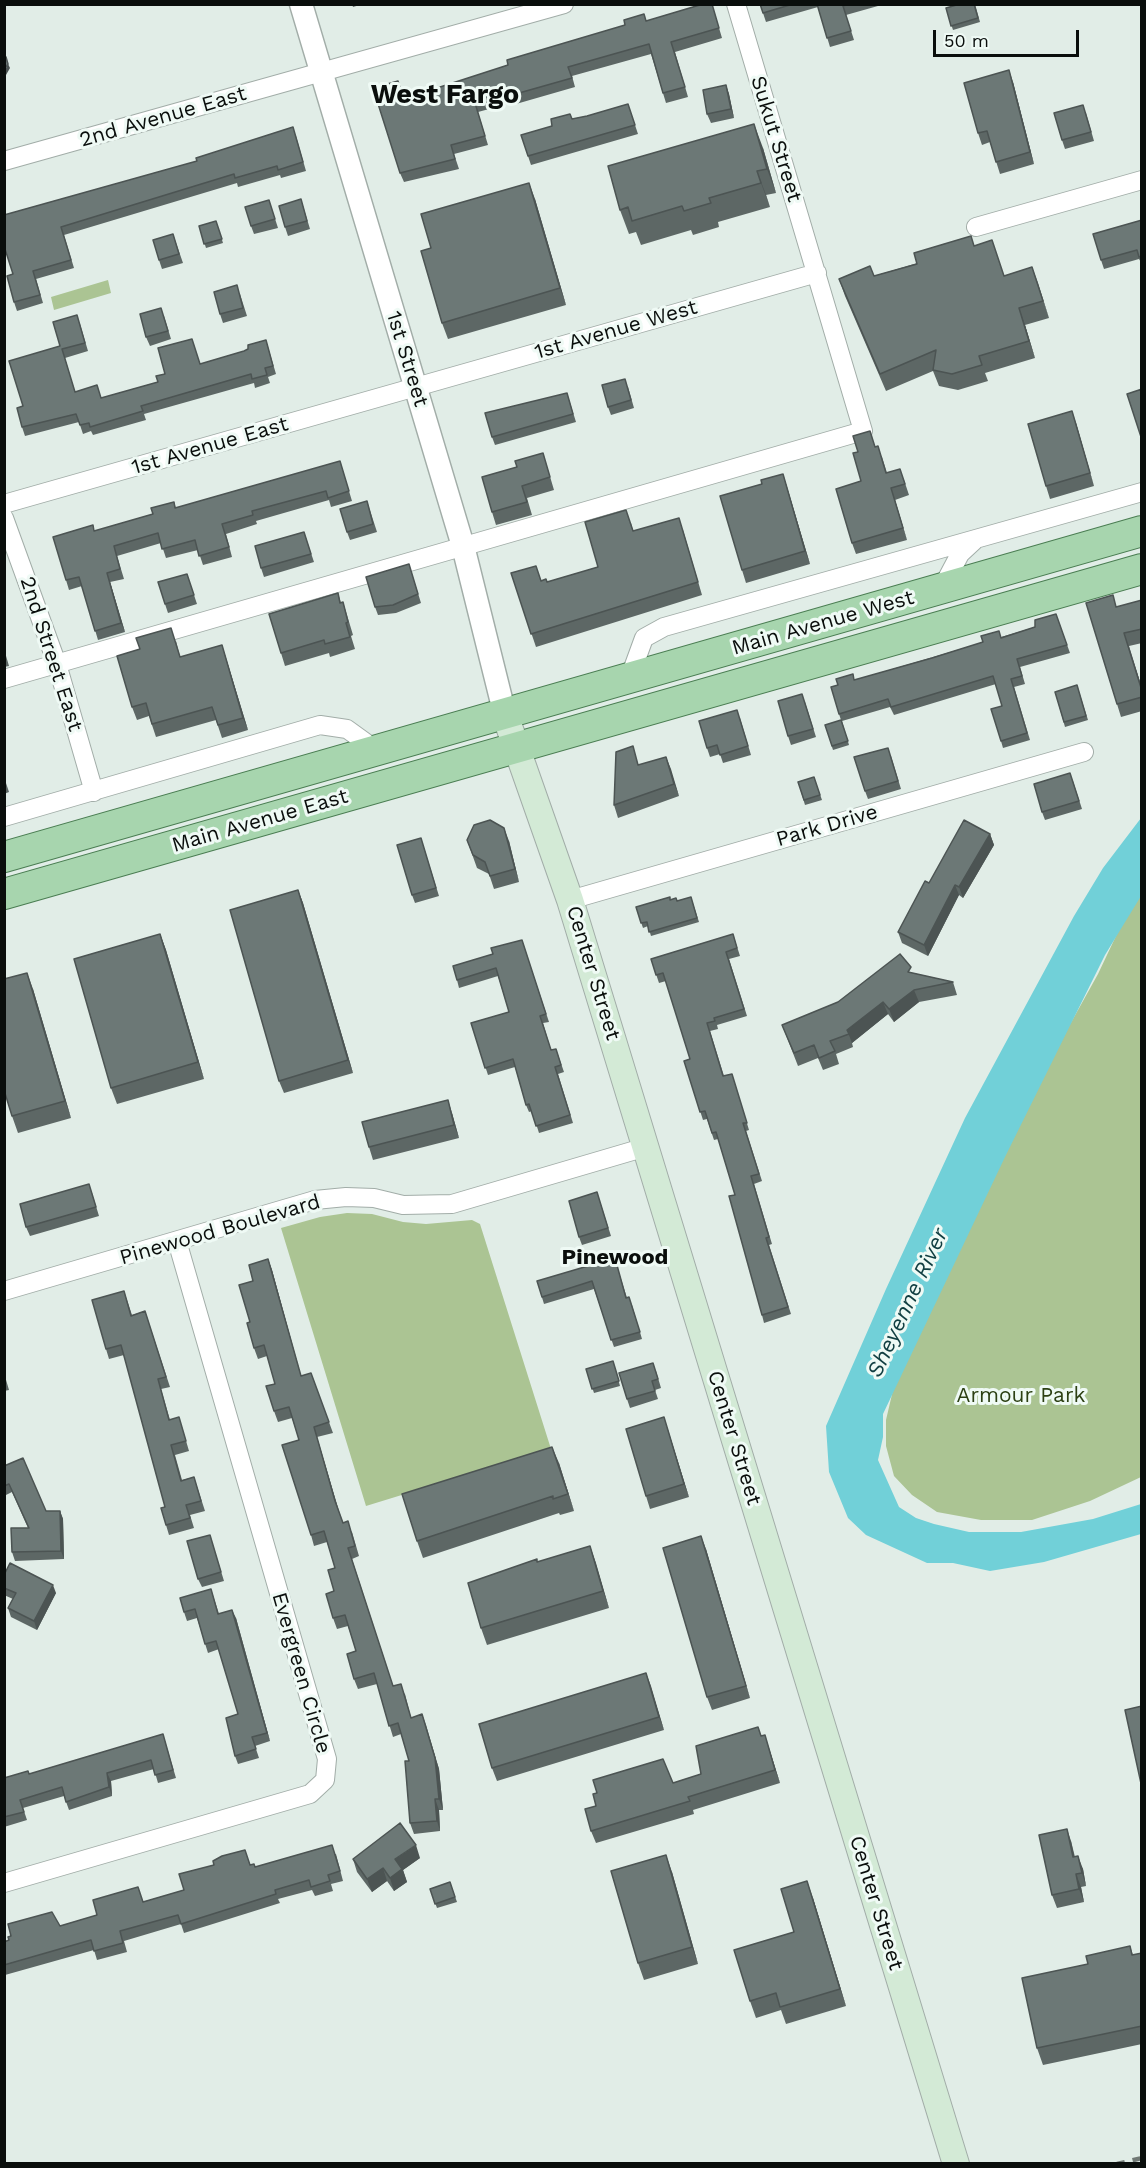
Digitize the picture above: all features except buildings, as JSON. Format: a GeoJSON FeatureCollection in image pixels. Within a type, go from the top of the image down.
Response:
{"type":"FeatureCollection","features":[{"type":"Feature","properties":{"kind":"main road","name":"Main Avenue West"},"geometry":{"type":"LineString","coordinates":[[505,715],[1142,531]]}},
{"type":"Feature","properties":{"kind":"main road","name":"Main Avenue West"},"geometry":{"type":"LineString","coordinates":[[515,748],[1142,569]]}},
{"type":"Feature","properties":{"kind":"main road","name":"Center Street"},"geometry":{"type":"LineString","coordinates":[[505,715],[570,900],[956,2163]]}},
{"type":"Feature","properties":{"kind":"main road","name":"Main Avenue East"},"geometry":{"type":"LineString","coordinates":[[4,857],[505,715]]}},
{"type":"Feature","properties":{"kind":"main road","name":"Main Avenue East"},"geometry":{"type":"LineString","coordinates":[[4,894],[515,748]]}},
{"type":"Feature","properties":{"kind":"street","name":"1st Street"},"geometry":{"type":"LineString","coordinates":[[301,4],[463,546],[505,715]]}},
{"type":"Feature","properties":{"kind":"street","name":"2nd Avenue East"},"geometry":{"type":"LineString","coordinates":[[4,161],[564,4]]}},
{"type":"Feature","properties":{"kind":"street","name":"Sukut Street"},"geometry":{"type":"LineString","coordinates":[[463,546],[863,431],[736,4]]}},
{"type":"Feature","properties":{"kind":"street"},"geometry":{"type":"LineString","coordinates":[[976,227],[1142,180]]}},
{"type":"Feature","properties":{"kind":"street","name":"1st Avenue West"},"geometry":{"type":"LineString","coordinates":[[416,387],[817,273]]}},
{"type":"Feature","properties":{"kind":"street","name":"1st Avenue East"},"geometry":{"type":"LineString","coordinates":[[4,504],[416,387]]}},
{"type":"Feature","properties":{"kind":"street"},"geometry":{"type":"LineString","coordinates":[[629,679],[644,638],[664,627],[1142,492]]}},
{"type":"Feature","properties":{"kind":"street","name":"2nd Street East"},"geometry":{"type":"LineString","coordinates":[[4,518],[57,664],[94,792]]}},
{"type":"Feature","properties":{"kind":"street"},"geometry":{"type":"LineString","coordinates":[[942,588],[960,554],[978,538]]}},
{"type":"Feature","properties":{"kind":"street"},"geometry":{"type":"LineString","coordinates":[[4,679],[463,546]]}},
{"type":"Feature","properties":{"kind":"street"},"geometry":{"type":"LineString","coordinates":[[4,817],[320,725],[347,729],[376,750]]}},
{"type":"Feature","properties":{"kind":"street","name":"Park Drive"},"geometry":{"type":"LineString","coordinates":[[570,900],[1084,752]]}},
{"type":"Feature","properties":{"kind":"street","name":"Pinewood Boulevard"},"geometry":{"type":"LineString","coordinates":[[4,1291],[315,1200],[346,1197],[374,1198],[403,1205],[452,1204],[646,1147]]}},
{"type":"Feature","properties":{"kind":"street","name":"Evergreen Circle"},"geometry":{"type":"LineString","coordinates":[[4,1883],[310,1794],[325,1780],[327,1759],[177,1241]]}},
{"type":"Feature","properties":{"kind":"green space"},"geometry":{"type":"Polygon","coordinates":[[[108,280],[111,293],[54,310],[51,297],[108,280]]]}},
{"type":"Feature","properties":{"kind":"green space","name":"Armour Park"},"geometry":{"type":"Polygon","coordinates":[[[1141,883],[1141,1477],[1090,1501],[1032,1520],[981,1520],[937,1512],[912,1495],[894,1476],[886,1446],[886,1420],[893,1390],[994,1161],[1098,974],[1141,883]]]}},
{"type":"Feature","properties":{"kind":"green space"},"geometry":{"type":"Polygon","coordinates":[[[347,1213],[372,1214],[403,1222],[426,1224],[472,1220],[480,1224],[551,1449],[366,1506],[281,1228],[320,1217],[347,1213]]]}},
{"type":"Feature","properties":{"kind":"water","name":"Sheyenne River"},"geometry":{"type":"Polygon","coordinates":[[[1141,818],[1141,896],[1105,955],[1005,1157],[883,1414],[883,1437],[878,1460],[899,1507],[916,1518],[934,1524],[969,1532],[1021,1532],[1093,1519],[1141,1504],[1141,1534],[1044,1562],[990,1571],[953,1563],[927,1563],[866,1535],[848,1518],[829,1472],[826,1426],[965,1118],[1074,916],[1103,868],[1141,818]]]}},
{"type":"Feature","properties":{"kind":"railway"},"geometry":{"type":"LineString","coordinates":[[1117,2164],[1142,2158]]}},
{"type":"Feature","properties":{"kind":"district","name":"West Fargo"},"geometry":{"type":"Point","coordinates":[445,95]}},
{"type":"Feature","properties":{"kind":"district","name":"Pinewood"},"geometry":{"type":"Point","coordinates":[615,1258]}}]}
